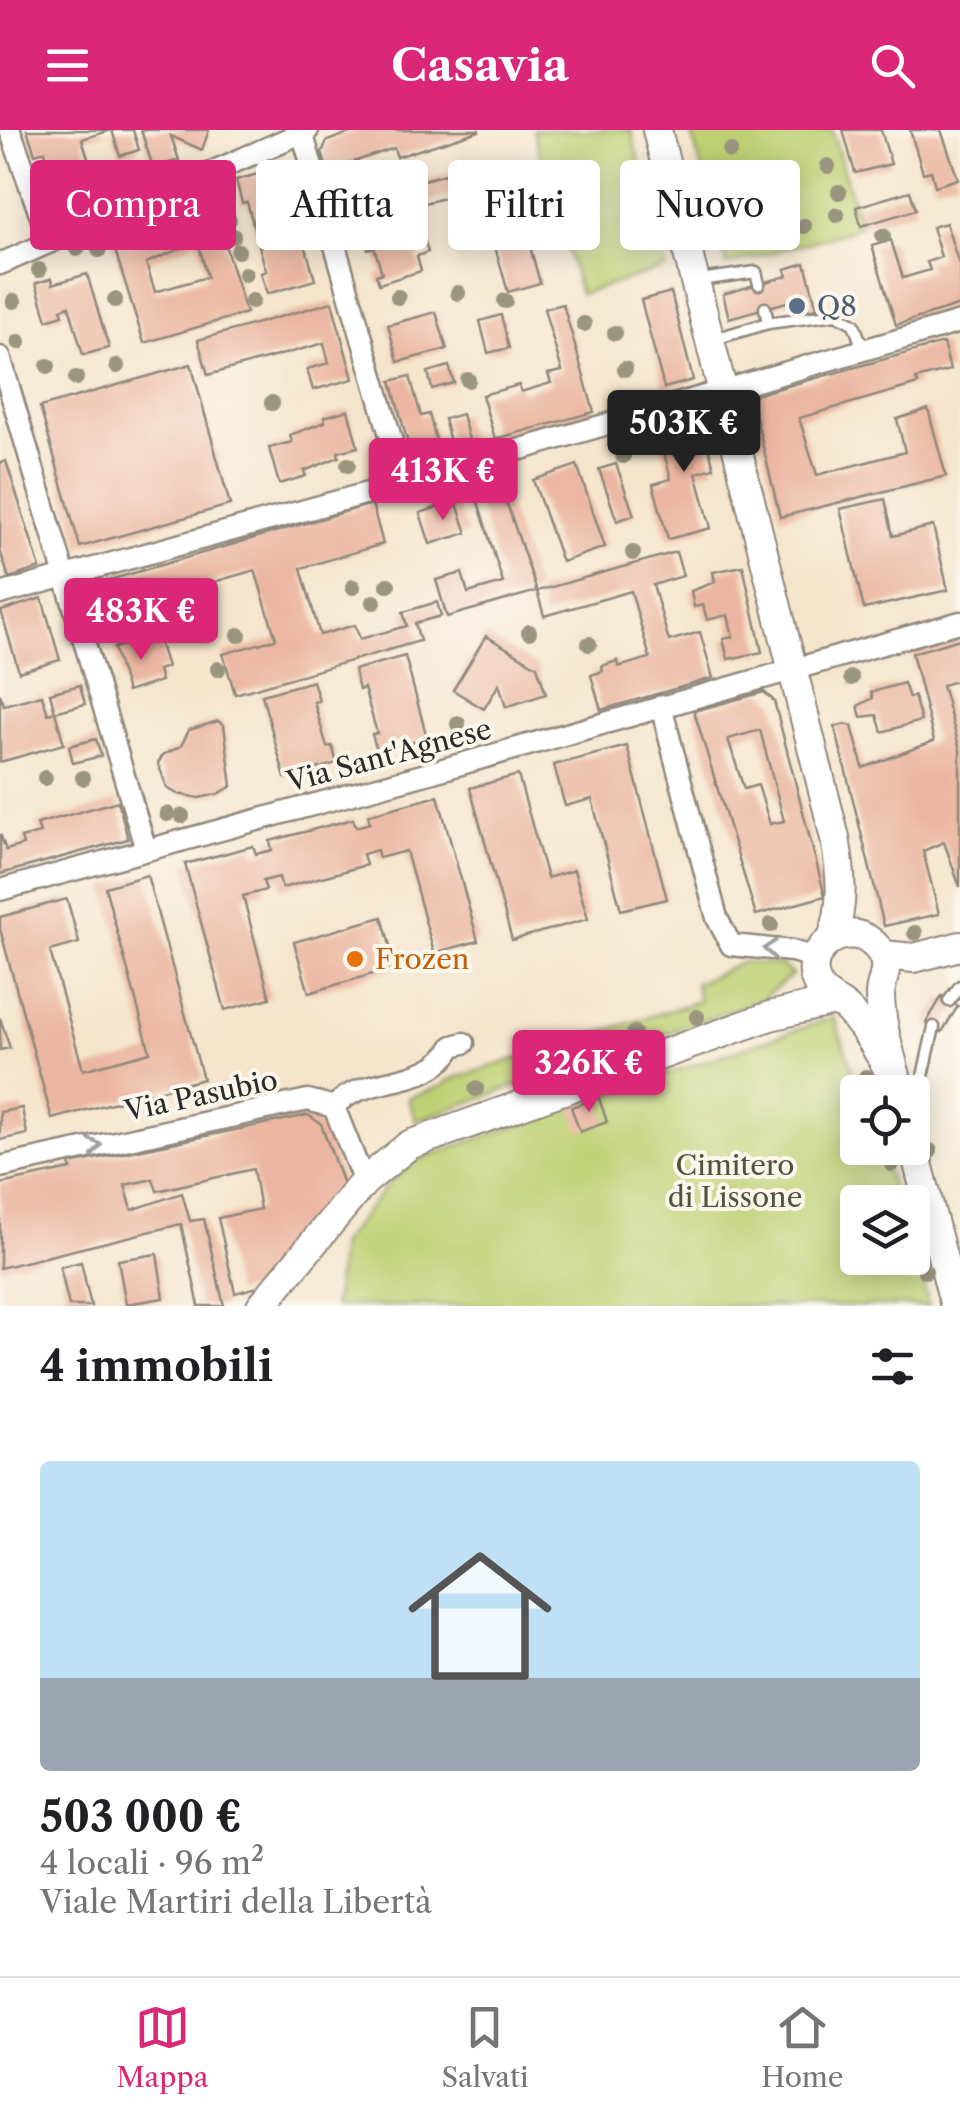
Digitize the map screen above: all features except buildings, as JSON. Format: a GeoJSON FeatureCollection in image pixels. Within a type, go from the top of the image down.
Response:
{"type":"FeatureCollection","features":[{"type":"Feature","properties":{"kind":"street"},"geometry":{"type":"LineString","coordinates":[[10,130],[30,186]]}},
{"type":"Feature","properties":{"kind":"street"},"geometry":{"type":"LineString","coordinates":[[658,130],[835,838],[880,967],[882,1018],[899,1075]]}},
{"type":"Feature","properties":{"kind":"street"},"geometry":{"type":"LineString","coordinates":[[236,161],[305,131],[404,483]]}},
{"type":"Feature","properties":{"kind":"street"},"geometry":{"type":"LineString","coordinates":[[0,264],[32,250]]}},
{"type":"Feature","properties":{"kind":"street"},"geometry":{"type":"LineString","coordinates":[[0,594],[404,483],[960,322]]}},
{"type":"Feature","properties":{"kind":"street"},"geometry":{"type":"LineString","coordinates":[[0,357],[146,850]]}},
{"type":"Feature","properties":{"kind":"street","name":"Via Sant'Agnese"},"geometry":{"type":"LineString","coordinates":[[0,890],[960,622]]}},
{"type":"Feature","properties":{"kind":"street"},"geometry":{"type":"LineString","coordinates":[[661,706],[726,940],[731,945],[821,956]]}},
{"type":"Feature","properties":{"kind":"street"},"geometry":{"type":"LineString","coordinates":[[770,1016],[792,1000],[821,956],[840,915],[835,838]]}},
{"type":"Feature","properties":{"kind":"street"},"geometry":{"type":"LineString","coordinates":[[880,967],[858,934],[845,934],[821,956],[822,990],[870,1038],[893,1075]]}},
{"type":"Feature","properties":{"kind":"street"},"geometry":{"type":"LineString","coordinates":[[261,1306],[364,1182],[409,1145],[770,1016],[838,1002],[859,1004],[880,967],[954,948]]}},
{"type":"Feature","properties":{"kind":"street"},"geometry":{"type":"LineString","coordinates":[[364,1182],[334,1107],[353,1092],[430,1070],[446,1059],[452,1046],[464,1043]]}},
{"type":"Feature","properties":{"kind":"street","name":"Via Pasubio"},"geometry":{"type":"LineString","coordinates":[[0,1167],[308,1100],[334,1107]]}},
{"type":"Feature","properties":{"kind":"street"},"geometry":{"type":"LineString","coordinates":[[918,1165],[955,1306]]}},
{"type":"Feature","properties":{"kind":"lane"},"geometry":{"type":"LineString","coordinates":[[696,281],[756,272],[758,284]]}},
{"type":"Feature","properties":{"kind":"lane"},"geometry":{"type":"LineString","coordinates":[[764,308],[768,323]]}},
{"type":"Feature","properties":{"kind":"lane"},"geometry":{"type":"LineString","coordinates":[[710,340],[768,323],[836,314],[854,324],[863,349]]}},
{"type":"Feature","properties":{"kind":"lane"},"geometry":{"type":"LineString","coordinates":[[949,1001],[960,986]]}},
{"type":"Feature","properties":{"kind":"lane"},"geometry":{"type":"LineString","coordinates":[[923,1075],[934,1027]]}},
{"type":"Feature","properties":{"kind":"green space"},"geometry":{"type":"Polygon","coordinates":[[[533,130],[631,130],[639,160],[620,160],[620,250],[661,250],[666,268],[580,294],[567,250],[600,250],[600,160],[542,160],[533,130]]]}},
{"type":"Feature","properties":{"kind":"green space"},"geometry":{"type":"Polygon","coordinates":[[[691,130],[832,130],[859,225],[800,245],[800,160],[699,160],[691,130]]]}},
{"type":"Feature","properties":{"kind":"green space"},"geometry":{"type":"Polygon","coordinates":[[[723,250],[782,250],[727,265],[723,250]]]}},
{"type":"Feature","properties":{"kind":"green space"},"geometry":{"type":"Polygon","coordinates":[[[742,962],[782,965],[792,975],[761,1000],[416,1121],[408,1098],[449,1080],[699,1001],[695,984],[742,962]]]}},
{"type":"Feature","properties":{"kind":"green space","name":"Cimitero di Lissone"},"geometry":{"type":"Polygon","coordinates":[[[834,1017],[854,1075],[840,1075],[840,1165],[884,1165],[891,1185],[840,1185],[840,1275],[920,1275],[929,1306],[334,1306],[340,1244],[389,1183],[419,1159],[834,1017]]]}},
{"type":"Feature","properties":{"kind":"place","name":"Q8"},"geometry":{"type":"Point","coordinates":[797,306]}},
{"type":"Feature","properties":{"kind":"place","name":"Frozen"},"geometry":{"type":"Point","coordinates":[355,959]}}]}
